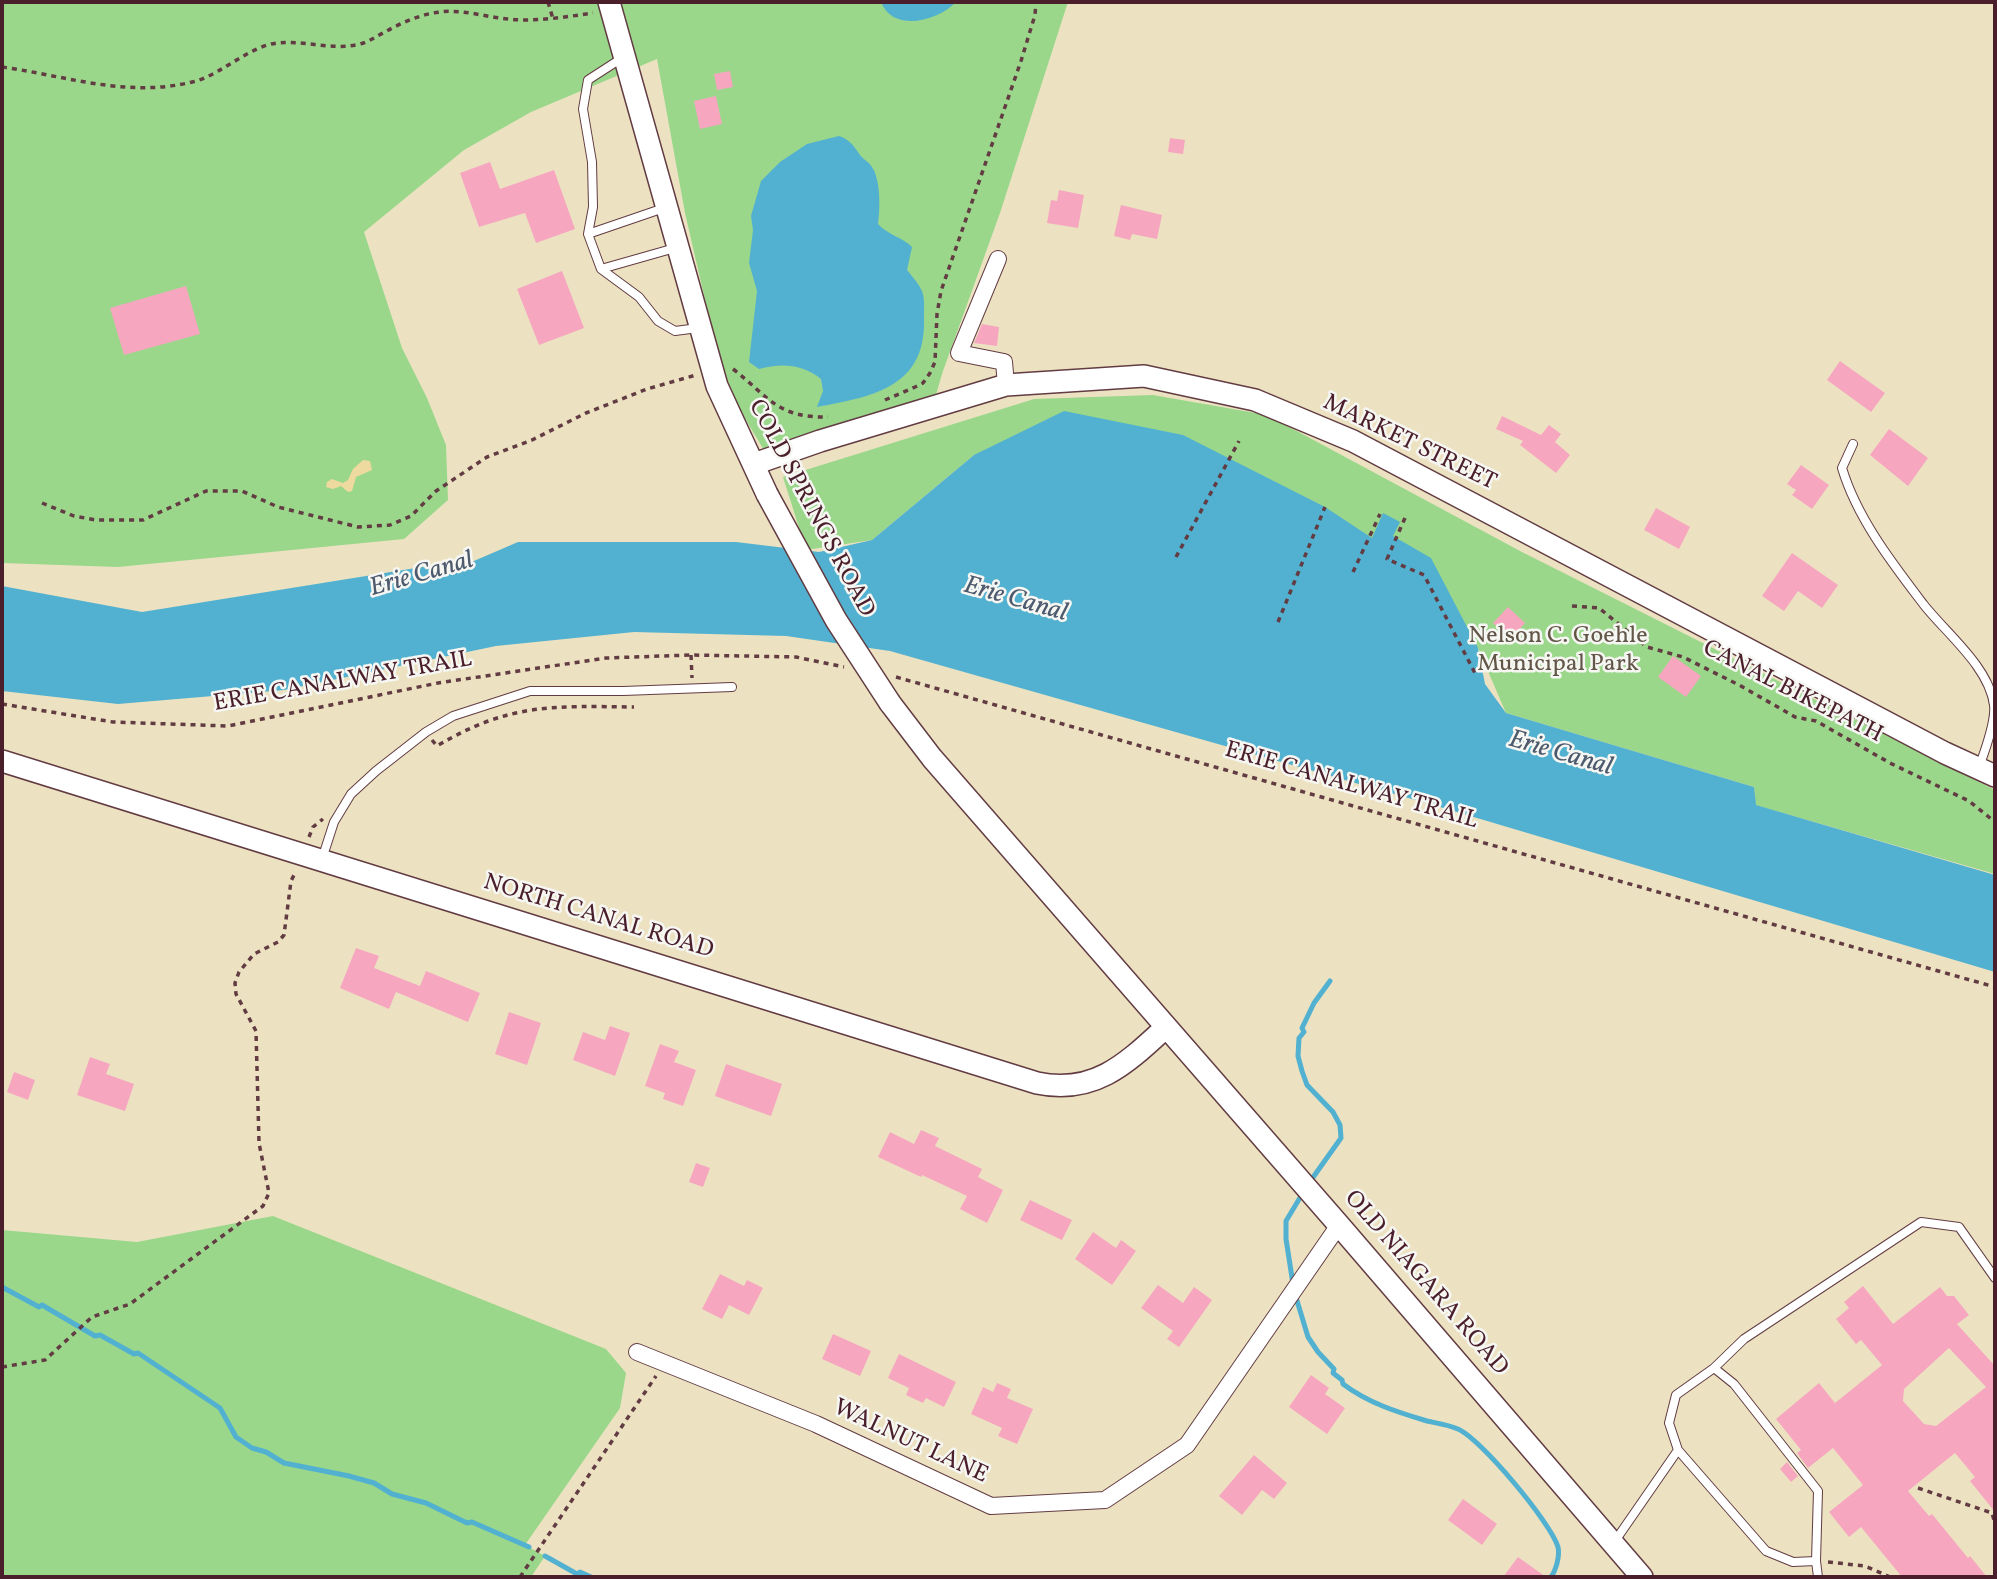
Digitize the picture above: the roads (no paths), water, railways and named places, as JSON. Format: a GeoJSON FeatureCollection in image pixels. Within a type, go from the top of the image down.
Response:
{"type":"FeatureCollection","features":[{"type":"Feature","properties":{"kind":"street","name":"COLD SPRINGS ROAD"},"geometry":{"type":"LineString","coordinates":[[609,2],[717,386],[768,494],[836,620],[890,703],[932,758],[1165,1028]]}},
{"type":"Feature","properties":{"kind":"street"},"geometry":{"type":"LineString","coordinates":[[998,259],[959,353],[1004,362],[1006,386]]}},
{"type":"Feature","properties":{"kind":"street","name":"MARKET STREET"},"geometry":{"type":"LineString","coordinates":[[754,464],[820,441],[1006,386],[1144,376],[1255,400],[1353,441],[1987,772]]}},
{"type":"Feature","properties":{"kind":"street","name":"NORTH CANAL ROAD"},"geometry":{"type":"LineString","coordinates":[[2,761],[1049,1085],[1085,1084],[1104,1076],[1136,1055],[1165,1028]]}},
{"type":"Feature","properties":{"kind":"street","name":"OLD NIAGARA ROAD"},"geometry":{"type":"LineString","coordinates":[[1165,1028],[1339,1225],[1642,1577]]}},
{"type":"Feature","properties":{"kind":"street","name":"WALNUT LANE"},"geometry":{"type":"LineString","coordinates":[[637,1352],[816,1424],[991,1506],[1105,1500],[1187,1445],[1339,1225]]}},
{"type":"Feature","properties":{"kind":"lane"},"geometry":{"type":"LineString","coordinates":[[625,57],[588,80],[583,109],[592,162],[593,207],[588,234],[601,269],[639,298],[658,321],[675,331],[701,328]]}},
{"type":"Feature","properties":{"kind":"lane"},"geometry":{"type":"LineString","coordinates":[[588,234],[667,207]]}},
{"type":"Feature","properties":{"kind":"lane"},"geometry":{"type":"LineString","coordinates":[[601,269],[678,247]]}},
{"type":"Feature","properties":{"kind":"lane"},"geometry":{"type":"LineString","coordinates":[[1853,444],[1842,468],[1849,490],[1876,538],[1917,594],[1984,675],[1994,706],[1987,745],[1987,772]]}},
{"type":"Feature","properties":{"kind":"lane"},"geometry":{"type":"LineString","coordinates":[[312,856],[351,794],[426,732],[453,716],[530,691],[732,687]]}},
{"type":"Feature","properties":{"kind":"lane"},"geometry":{"type":"LineString","coordinates":[[1816,1561],[1793,1562],[1766,1551],[1678,1450],[1669,1423],[1676,1395],[1714,1368],[1744,1339],[1921,1222],[1959,1227],[1995,1278]]}},
{"type":"Feature","properties":{"kind":"lane"},"geometry":{"type":"LineString","coordinates":[[1714,1368],[1734,1384],[1818,1491],[1818,1577]]}},
{"type":"Feature","properties":{"kind":"lane"},"geometry":{"type":"LineString","coordinates":[[1613,1544],[1678,1450]]}},
{"type":"Feature","properties":{"kind":"water"},"geometry":{"type":"Polygon","coordinates":[[[881,2],[956,2],[928,19],[905,21],[887,12],[881,2]]]}},
{"type":"Feature","properties":{"kind":"water"},"geometry":{"type":"Polygon","coordinates":[[[839,136],[851,143],[875,173],[879,195],[878,224],[912,247],[907,270],[923,294],[924,323],[922,345],[915,363],[904,376],[874,393],[817,407],[823,391],[821,379],[814,374],[792,366],[759,369],[749,362],[757,291],[749,263],[753,230],[751,216],[761,181],[780,162],[807,144],[839,136]]]}},
{"type":"Feature","properties":{"kind":"water","name":"Erie Canal"},"geometry":{"type":"Polygon","coordinates":[[[1064,411],[1183,435],[1325,507],[1372,538],[1383,513],[1400,522],[1393,536],[1431,558],[1478,648],[1485,684],[1506,713],[1754,787],[1756,805],[1995,875],[1995,972],[1440,807],[890,651],[786,636],[634,632],[496,646],[284,690],[118,704],[2,691],[2,586],[142,612],[422,567],[453,570],[518,542],[736,542],[819,552],[872,540],[974,455],[1064,411]]]}},
{"type":"Feature","properties":{"kind":"waterway"},"geometry":{"type":"LineString","coordinates":[[1309,1183],[1341,1138],[1340,1125],[1333,1112],[1307,1085],[1298,1056],[1299,1038],[1304,1032],[1302,1028],[1314,1003],[1330,981]]}},
{"type":"Feature","properties":{"kind":"waterway"},"geometry":{"type":"LineString","coordinates":[[1293,1284],[1286,1221],[1304,1191]]}},
{"type":"Feature","properties":{"kind":"waterway"},"geometry":{"type":"LineString","coordinates":[[2,1287],[39,1307],[42,1305],[95,1336],[100,1335],[134,1354],[138,1353],[220,1408],[236,1437],[252,1448],[266,1452],[284,1463],[374,1483],[392,1494],[426,1503],[467,1523],[472,1522],[529,1547]]}},
{"type":"Feature","properties":{"kind":"waterway"},"geometry":{"type":"LineString","coordinates":[[1295,1294],[1308,1337],[1343,1384],[1362,1397],[1383,1406],[1458,1429],[1498,1464],[1553,1535],[1558,1554],[1551,1577]]}},
{"type":"Feature","properties":{"kind":"waterway"},"geometry":{"type":"LineString","coordinates":[[545,1556],[577,1574],[580,1572],[591,1577]]}},
{"type":"Feature","properties":{"kind":"park label","name":"Nelson C. Goehle Municipal Park"},"geometry":{"type":"Point","coordinates":[1558,652]}}]}
